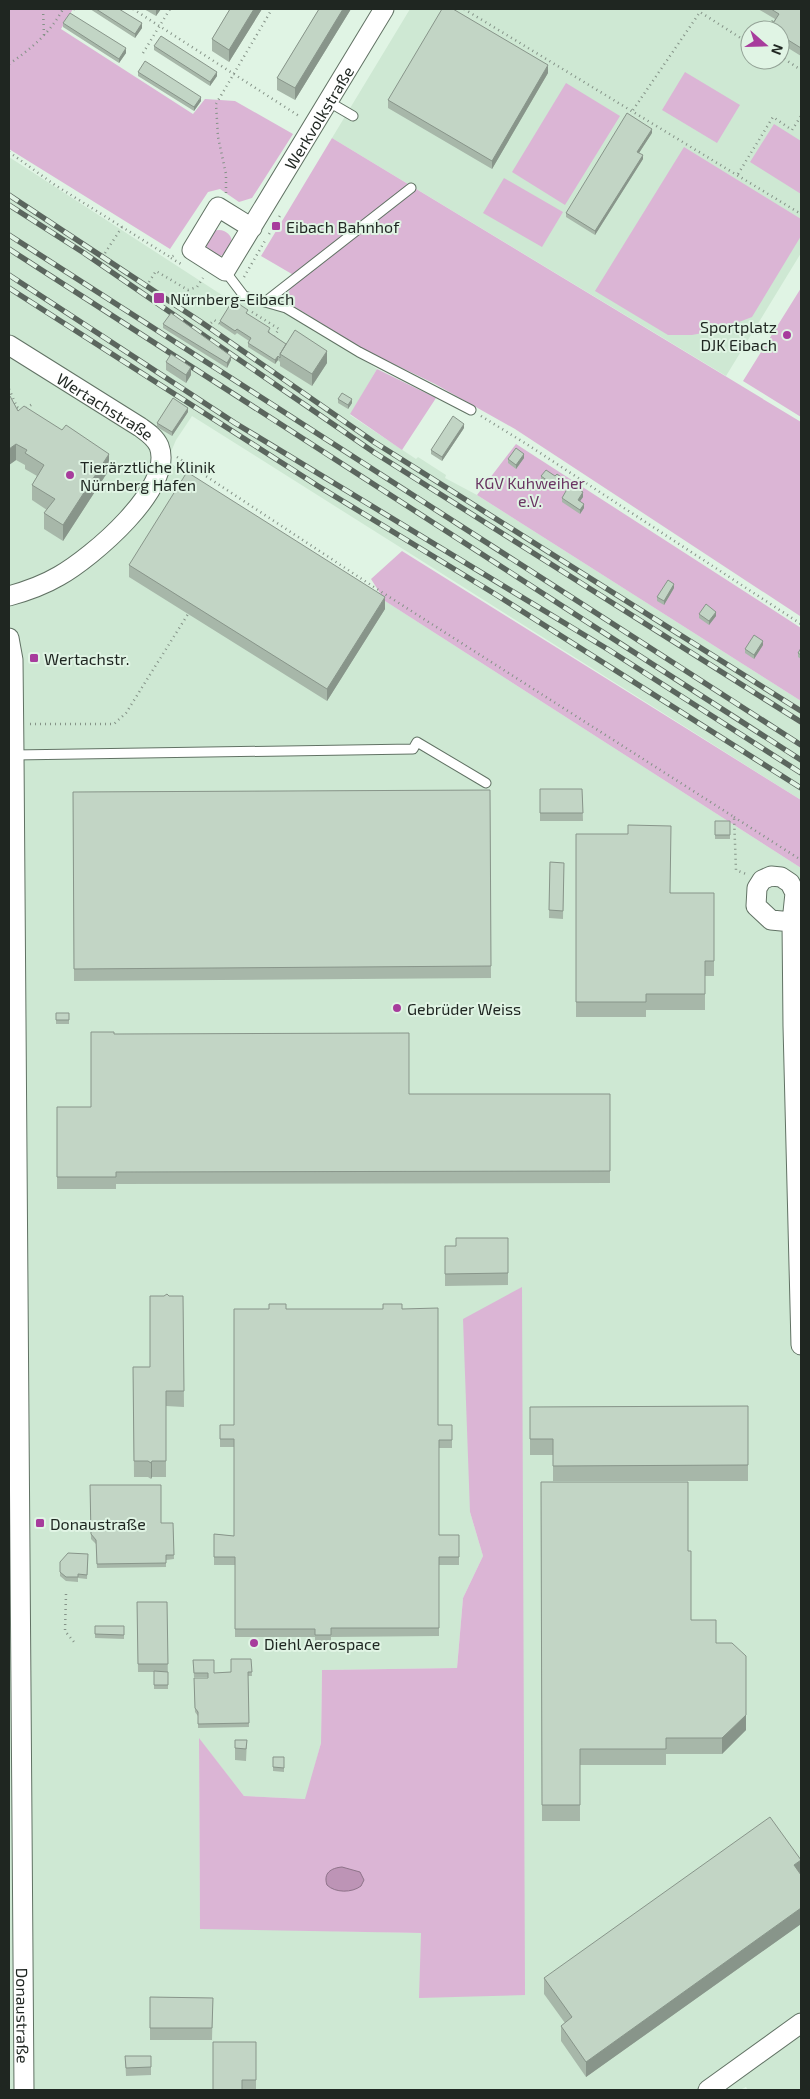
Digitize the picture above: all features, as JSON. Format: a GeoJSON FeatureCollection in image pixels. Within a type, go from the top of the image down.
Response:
{"type":"FeatureCollection","features":[{"type":"Feature","properties":{"kind":"street","name":"Werkvolkstraße"},"geometry":{"type":"LineString","coordinates":[[226,271],[384,9]]}},
{"type":"Feature","properties":{"kind":"street"},"geometry":{"type":"LineString","coordinates":[[226,271],[192,250],[218,207],[252,228]]}},
{"type":"Feature","properties":{"kind":"street","name":"Wertachstraße"},"geometry":{"type":"LineString","coordinates":[[9,345],[154,437],[158,444],[160,460],[158,474],[152,486],[122,526],[105,544],[59,576],[33,590],[9,596]]}},
{"type":"Feature","properties":{"kind":"street","name":"Donaustraße"},"geometry":{"type":"LineString","coordinates":[[9,638],[13,660],[16,1939],[24,2090]]}},
{"type":"Feature","properties":{"kind":"street"},"geometry":{"type":"LineString","coordinates":[[792,922],[771,920],[756,906],[757,888],[762,880],[771,876],[781,877],[790,883],[795,893],[792,922],[793,1026],[801,1345]]}},
{"type":"Feature","properties":{"kind":"street"},"geometry":{"type":"LineString","coordinates":[[708,2090],[801,2023]]}},
{"type":"Feature","properties":{"kind":"lane"},"geometry":{"type":"LineString","coordinates":[[329,102],[353,116]]}},
{"type":"Feature","properties":{"kind":"lane"},"geometry":{"type":"LineString","coordinates":[[266,302],[411,188]]}},
{"type":"Feature","properties":{"kind":"lane"},"geometry":{"type":"LineString","coordinates":[[226,271],[244,296],[286,308],[359,352],[471,410]]}},
{"type":"Feature","properties":{"kind":"lane"},"geometry":{"type":"LineString","coordinates":[[12,766],[413,749],[417,742],[486,783]]}},
{"type":"Feature","properties":{"kind":"path"},"geometry":{"type":"LineString","coordinates":[[43,9],[44,36]]}},
{"type":"Feature","properties":{"kind":"path"},"geometry":{"type":"LineString","coordinates":[[9,64],[44,36],[56,22],[63,9]]}},
{"type":"Feature","properties":{"kind":"path"},"geometry":{"type":"LineString","coordinates":[[132,9],[314,126]]}},
{"type":"Feature","properties":{"kind":"path"},"geometry":{"type":"LineString","coordinates":[[143,53],[170,9]]}},
{"type":"Feature","properties":{"kind":"path"},"geometry":{"type":"LineString","coordinates":[[226,212],[226,174],[218,137],[216,104],[272,9]]}},
{"type":"Feature","properties":{"kind":"path"},"geometry":{"type":"LineString","coordinates":[[464,9],[633,110],[801,214]]}},
{"type":"Feature","properties":{"kind":"path"},"geometry":{"type":"LineString","coordinates":[[633,110],[700,12],[740,38]]}},
{"type":"Feature","properties":{"kind":"path"},"geometry":{"type":"LineString","coordinates":[[790,63],[801,70]]}},
{"type":"Feature","properties":{"kind":"path"},"geometry":{"type":"LineString","coordinates":[[738,174],[773,117],[792,130],[801,116]]}},
{"type":"Feature","properties":{"kind":"path"},"geometry":{"type":"LineString","coordinates":[[9,152],[170,257],[192,250]]}},
{"type":"Feature","properties":{"kind":"path"},"geometry":{"type":"LineString","coordinates":[[244,296],[242,279],[281,214]]}},
{"type":"Feature","properties":{"kind":"path"},"geometry":{"type":"LineString","coordinates":[[105,253],[122,227]]}},
{"type":"Feature","properties":{"kind":"path"},"geometry":{"type":"LineString","coordinates":[[148,282],[156,271],[188,290],[196,287],[203,278]]}},
{"type":"Feature","properties":{"kind":"path"},"geometry":{"type":"LineString","coordinates":[[250,310],[278,329],[272,339]]}},
{"type":"Feature","properties":{"kind":"path"},"geometry":{"type":"LineString","coordinates":[[211,323],[214,320],[226,328]]}},
{"type":"Feature","properties":{"kind":"path"},"geometry":{"type":"LineString","coordinates":[[9,389],[17,407],[22,410],[34,403]]}},
{"type":"Feature","properties":{"kind":"path"},"geometry":{"type":"LineString","coordinates":[[471,410],[528,445],[801,623]]}},
{"type":"Feature","properties":{"kind":"path"},"geometry":{"type":"LineString","coordinates":[[158,444],[396,602],[801,860]]}},
{"type":"Feature","properties":{"kind":"path"},"geometry":{"type":"LineString","coordinates":[[12,732],[114,724],[126,713],[188,614]]}},
{"type":"Feature","properties":{"kind":"path"},"geometry":{"type":"LineString","coordinates":[[734,817],[736,870],[762,880]]}},
{"type":"Feature","properties":{"kind":"path"},"geometry":{"type":"LineString","coordinates":[[66,1594],[65,1631],[74,1642]]}},
{"type":"Feature","properties":{"kind":"shaded area"},"geometry":{"type":"Polygon","coordinates":[[[410,9],[801,9],[801,253],[726,376],[332,138],[410,9]]]}},
{"type":"Feature","properties":{"kind":"shaded area"},"geometry":{"type":"Polygon","coordinates":[[[9,157],[225,297],[244,298],[286,309],[377,369],[350,415],[416,459],[418,457],[446,475],[445,478],[477,495],[801,701],[801,800],[192,416],[176,440],[167,461],[801,868],[801,2090],[748,2090],[746,2087],[740,2090],[9,2090],[9,157]],[[522,1288],[470,1512],[483,1556],[463,1598],[457,1668],[322,1670],[321,1743],[306,1799],[244,1796],[199,1739],[200,1928],[421,1933],[521,1410],[522,1288]]]}},
{"type":"Feature","properties":{"kind":"shaded area"},"geometry":{"type":"Polygon","coordinates":[[[342,1867],[360,1872],[364,1880],[361,1886],[353,1890],[344,1891],[334,1890],[327,1885],[327,1874],[334,1869],[342,1867]]]}},
{"type":"Feature","properties":{"kind":"green space"},"geometry":{"type":"Polygon","coordinates":[[[9,9],[73,9],[61,29],[193,114],[205,99],[235,101],[293,134],[252,198],[239,202],[220,189],[208,192],[170,249],[9,149],[9,9]]]}},
{"type":"Feature","properties":{"kind":"green space"},"geometry":{"type":"Polygon","coordinates":[[[685,72],[740,105],[717,143],[662,110],[685,72]]]}},
{"type":"Feature","properties":{"kind":"green space"},"geometry":{"type":"Polygon","coordinates":[[[566,83],[620,116],[565,205],[512,172],[566,83]]]}},
{"type":"Feature","properties":{"kind":"green space"},"geometry":{"type":"Polygon","coordinates":[[[774,124],[801,141],[801,194],[750,162],[774,124]]]}},
{"type":"Feature","properties":{"kind":"green space"},"geometry":{"type":"Polygon","coordinates":[[[332,138],[801,422],[800,616],[515,429],[435,384],[361,348],[284,300],[297,277],[261,256],[332,138]]]}},
{"type":"Feature","properties":{"kind":"green space"},"geometry":{"type":"Polygon","coordinates":[[[684,147],[801,219],[801,236],[752,317],[718,330],[692,335],[668,335],[595,291],[684,147]]]}},
{"type":"Feature","properties":{"kind":"green space"},"geometry":{"type":"Polygon","coordinates":[[[504,178],[563,212],[542,247],[483,213],[504,178]]]}},
{"type":"Feature","properties":{"kind":"green space"},"geometry":{"type":"Polygon","coordinates":[[[219,230],[228,234],[232,243],[228,252],[219,256],[210,252],[206,243],[210,234],[219,230]]]}},
{"type":"Feature","properties":{"kind":"green space","name":"Sportplatz DJK Eibach"},"geometry":{"type":"Polygon","coordinates":[[[801,288],[801,417],[743,381],[801,288]]]}},
{"type":"Feature","properties":{"kind":"green space"},"geometry":{"type":"Polygon","coordinates":[[[377,369],[436,398],[402,450],[350,414],[377,369]]]}},
{"type":"Feature","properties":{"kind":"green space","name":"KGV Kuhweiher e.V."},"geometry":{"type":"Polygon","coordinates":[[[516,444],[801,628],[801,701],[477,495],[516,444]]]}},
{"type":"Feature","properties":{"kind":"green space"},"geometry":{"type":"Polygon","coordinates":[[[402,551],[801,800],[801,868],[385,601],[371,579],[402,551]]]}},
{"type":"Feature","properties":{"kind":"green space"},"geometry":{"type":"Polygon","coordinates":[[[522,1287],[525,1995],[419,1998],[421,1933],[200,1929],[199,1738],[244,1796],[305,1799],[321,1743],[322,1670],[457,1668],[463,1598],[483,1556],[470,1512],[463,1319],[522,1287]]]}},
{"type":"Feature","properties":{"kind":"building"},"geometry":{"type":"Polygon","coordinates":[[[96,9],[119,9],[142,23],[135,34],[96,9]]]}},
{"type":"Feature","properties":{"kind":"building"},"geometry":{"type":"Polygon","coordinates":[[[230,9],[254,9],[229,50],[212,39],[230,9]]]}},
{"type":"Feature","properties":{"kind":"building"},"geometry":{"type":"Polygon","coordinates":[[[319,9],[343,9],[295,88],[277,78],[319,9]]]}},
{"type":"Feature","properties":{"kind":"building"},"geometry":{"type":"Polygon","coordinates":[[[442,9],[453,9],[548,65],[492,161],[388,100],[442,9]]]}},
{"type":"Feature","properties":{"kind":"building"},"geometry":{"type":"Polygon","coordinates":[[[771,9],[801,9],[801,48],[790,41],[790,20],[775,20],[779,14],[771,9]]]}},
{"type":"Feature","properties":{"kind":"building"},"geometry":{"type":"Polygon","coordinates":[[[70,13],[126,48],[119,59],[63,23],[70,13]]]}},
{"type":"Feature","properties":{"kind":"building"},"geometry":{"type":"Polygon","coordinates":[[[161,36],[217,72],[210,82],[154,46],[161,36]]]}},
{"type":"Feature","properties":{"kind":"building"},"geometry":{"type":"Polygon","coordinates":[[[145,61],[201,97],[194,107],[138,72],[145,61]]]}},
{"type":"Feature","properties":{"kind":"building"},"geometry":{"type":"Polygon","coordinates":[[[627,113],[652,129],[637,152],[643,155],[595,231],[566,213],[627,113]]]}},
{"type":"Feature","properties":{"kind":"building"},"geometry":{"type":"Polygon","coordinates":[[[233,300],[248,310],[246,313],[270,328],[268,332],[286,344],[280,354],[280,358],[278,356],[275,360],[248,343],[251,338],[237,329],[235,331],[220,321],[233,300]]]}},
{"type":"Feature","properties":{"kind":"building"},"geometry":{"type":"Polygon","coordinates":[[[171,313],[231,356],[227,363],[163,324],[171,313]]]}},
{"type":"Feature","properties":{"kind":"building"},"geometry":{"type":"Polygon","coordinates":[[[295,330],[327,351],[312,374],[280,354],[295,330]]]}},
{"type":"Feature","properties":{"kind":"building"},"geometry":{"type":"Polygon","coordinates":[[[171,354],[191,367],[186,375],[166,362],[171,354]]]}},
{"type":"Feature","properties":{"kind":"building"},"geometry":{"type":"Polygon","coordinates":[[[342,393],[352,399],[348,405],[338,399],[342,393]]]}},
{"type":"Feature","properties":{"kind":"building","name":"Tierärztliche Klinik Nürnberg Hafen"},"geometry":{"type":"Polygon","coordinates":[[[9,396],[18,411],[24,406],[62,430],[66,425],[109,454],[63,525],[44,513],[55,499],[32,485],[44,465],[25,453],[27,450],[16,444],[9,449],[9,396]]]}},
{"type":"Feature","properties":{"kind":"building"},"geometry":{"type":"Polygon","coordinates":[[[173,398],[188,408],[172,432],[157,423],[173,398]]]}},
{"type":"Feature","properties":{"kind":"building"},"geometry":{"type":"Polygon","coordinates":[[[453,416],[464,424],[442,457],[431,450],[453,416]]]}},
{"type":"Feature","properties":{"kind":"building"},"geometry":{"type":"Polygon","coordinates":[[[516,448],[524,454],[516,465],[508,459],[516,448]]]}},
{"type":"Feature","properties":{"kind":"building"},"geometry":{"type":"Polygon","coordinates":[[[546,470],[555,476],[557,474],[561,477],[555,486],[541,476],[546,470]]]}},
{"type":"Feature","properties":{"kind":"building"},"geometry":{"type":"Polygon","coordinates":[[[187,472],[385,597],[327,689],[129,565],[187,472]]]}},
{"type":"Feature","properties":{"kind":"building"},"geometry":{"type":"Polygon","coordinates":[[[570,484],[583,492],[578,500],[584,504],[580,510],[562,498],[570,484]]]}},
{"type":"Feature","properties":{"kind":"building"},"geometry":{"type":"Polygon","coordinates":[[[668,580],[674,584],[664,601],[657,597],[668,580]]]}},
{"type":"Feature","properties":{"kind":"building"},"geometry":{"type":"Polygon","coordinates":[[[706,604],[716,612],[709,621],[699,614],[706,604]]]}},
{"type":"Feature","properties":{"kind":"building"},"geometry":{"type":"Polygon","coordinates":[[[754,635],[763,641],[754,655],[745,649],[754,635]]]}},
{"type":"Feature","properties":{"kind":"building"},"geometry":{"type":"Polygon","coordinates":[[[540,789],[582,789],[583,813],[540,813],[540,789]]]}},
{"type":"Feature","properties":{"kind":"building"},"geometry":{"type":"Polygon","coordinates":[[[490,790],[491,966],[74,969],[73,792],[490,790]]]}},
{"type":"Feature","properties":{"kind":"building"},"geometry":{"type":"Polygon","coordinates":[[[715,821],[730,821],[730,835],[715,835],[715,821]]]}},
{"type":"Feature","properties":{"kind":"building"},"geometry":{"type":"Polygon","coordinates":[[[628,825],[671,826],[670,893],[714,893],[714,961],[705,961],[705,994],[646,994],[646,1002],[576,1002],[576,834],[628,834],[628,825]]]}},
{"type":"Feature","properties":{"kind":"building"},"geometry":{"type":"Polygon","coordinates":[[[550,862],[564,863],[563,911],[549,910],[550,862]]]}},
{"type":"Feature","properties":{"kind":"building"},"geometry":{"type":"Polygon","coordinates":[[[56,1013],[69,1013],[69,1020],[56,1020],[56,1013]]]}},
{"type":"Feature","properties":{"kind":"building"},"geometry":{"type":"Polygon","coordinates":[[[91,1032],[114,1032],[114,1034],[409,1033],[409,1094],[610,1094],[610,1171],[116,1172],[116,1177],[57,1177],[57,1107],[91,1107],[91,1032]]]}},
{"type":"Feature","properties":{"kind":"building"},"geometry":{"type":"Polygon","coordinates":[[[456,1238],[508,1238],[508,1273],[445,1274],[445,1246],[456,1246],[456,1238]]]}},
{"type":"Feature","properties":{"kind":"building"},"geometry":{"type":"Polygon","coordinates":[[[167,1294],[169,1296],[183,1296],[184,1391],[166,1391],[166,1461],[152,1461],[151,1463],[148,1461],[134,1461],[133,1367],[150,1367],[150,1296],[164,1296],[167,1294]]]}},
{"type":"Feature","properties":{"kind":"building"},"geometry":{"type":"Polygon","coordinates":[[[269,1304],[286,1304],[286,1309],[383,1309],[383,1304],[402,1304],[402,1309],[438,1308],[438,1425],[452,1425],[452,1440],[439,1440],[439,1535],[459,1535],[459,1557],[439,1557],[439,1628],[331,1628],[331,1635],[315,1635],[315,1629],[235,1629],[235,1557],[214,1557],[214,1534],[234,1536],[234,1439],[220,1439],[220,1425],[234,1425],[234,1309],[269,1309],[269,1304]]]}},
{"type":"Feature","properties":{"kind":"building"},"geometry":{"type":"Polygon","coordinates":[[[748,1406],[748,1465],[553,1466],[553,1439],[530,1439],[530,1407],[748,1406]]]}},
{"type":"Feature","properties":{"kind":"building"},"geometry":{"type":"Polygon","coordinates":[[[541,1482],[688,1482],[691,1620],[716,1620],[716,1643],[732,1643],[746,1656],[746,1715],[722,1738],[666,1738],[666,1749],[580,1749],[580,1805],[542,1805],[541,1482]]]}},
{"type":"Feature","properties":{"kind":"building"},"geometry":{"type":"Polygon","coordinates":[[[90,1485],[161,1485],[161,1523],[173,1523],[174,1555],[166,1555],[166,1563],[97,1564],[96,1540],[91,1534],[90,1485]]]}},
{"type":"Feature","properties":{"kind":"building"},"geometry":{"type":"Polygon","coordinates":[[[68,1553],[88,1554],[87,1575],[78,1574],[78,1577],[66,1577],[60,1572],[60,1562],[68,1553]]]}},
{"type":"Feature","properties":{"kind":"building"},"geometry":{"type":"Polygon","coordinates":[[[137,1602],[167,1602],[168,1664],[138,1664],[137,1602]]]}},
{"type":"Feature","properties":{"kind":"building"},"geometry":{"type":"Polygon","coordinates":[[[95,1626],[124,1626],[124,1635],[95,1634],[95,1626]]]}},
{"type":"Feature","properties":{"kind":"building"},"geometry":{"type":"Polygon","coordinates":[[[231,1659],[251,1659],[252,1672],[248,1672],[249,1723],[198,1724],[198,1712],[195,1708],[194,1678],[208,1678],[208,1673],[194,1673],[193,1660],[214,1660],[214,1673],[231,1672],[231,1659]]]}},
{"type":"Feature","properties":{"kind":"building"},"geometry":{"type":"Polygon","coordinates":[[[154,1671],[168,1672],[168,1685],[154,1685],[154,1671]]]}},
{"type":"Feature","properties":{"kind":"building"},"geometry":{"type":"Polygon","coordinates":[[[235,1740],[247,1740],[246,1749],[235,1748],[235,1740]]]}},
{"type":"Feature","properties":{"kind":"building"},"geometry":{"type":"Polygon","coordinates":[[[273,1757],[284,1757],[284,1768],[273,1767],[273,1757]]]}},
{"type":"Feature","properties":{"kind":"building"},"geometry":{"type":"Polygon","coordinates":[[[770,1817],[801,1860],[794,1865],[801,1875],[801,1908],[586,2062],[561,2026],[572,2017],[544,1978],[770,1817]]]}},
{"type":"Feature","properties":{"kind":"building"},"geometry":{"type":"Polygon","coordinates":[[[150,1997],[213,1998],[212,2028],[150,2028],[150,1997]]]}},
{"type":"Feature","properties":{"kind":"building"},"geometry":{"type":"Polygon","coordinates":[[[213,2042],[256,2042],[256,2080],[242,2080],[242,2090],[213,2090],[213,2042]]]}},
{"type":"Feature","properties":{"kind":"building"},"geometry":{"type":"Polygon","coordinates":[[[125,2056],[151,2056],[151,2067],[126,2068],[125,2056]]]}},
{"type":"Feature","properties":{"kind":"railway"},"geometry":{"type":"LineString","coordinates":[[9,195],[201,322],[374,442],[801,711]]}},
{"type":"Feature","properties":{"kind":"railway"},"geometry":{"type":"LineString","coordinates":[[9,205],[84,253],[375,453],[801,722]]}},
{"type":"Feature","properties":{"kind":"railway"},"geometry":{"type":"LineString","coordinates":[[9,235],[801,745]]}},
{"type":"Feature","properties":{"kind":"railway"},"geometry":{"type":"LineString","coordinates":[[9,249],[801,760]]}},
{"type":"Feature","properties":{"kind":"railway"},"geometry":{"type":"LineString","coordinates":[[9,275],[235,423],[609,650],[801,773]]}},
{"type":"Feature","properties":{"kind":"railway"},"geometry":{"type":"LineString","coordinates":[[9,288],[318,486],[495,594],[801,788]]}},
{"type":"Feature","properties":{"kind":"place","name":"Eibach Bahnhof"},"geometry":{"type":"Point","coordinates":[276,226]}},
{"type":"Feature","properties":{"kind":"place","name":"Nürnberg-Eibach"},"geometry":{"type":"Point","coordinates":[159,298]}},
{"type":"Feature","properties":{"kind":"place","name":"Sportplatz DJK Eibach"},"geometry":{"type":"Point","coordinates":[787,335]}},
{"type":"Feature","properties":{"kind":"place","name":"Tierärztliche Klinik Nürnberg Hafen"},"geometry":{"type":"Point","coordinates":[70,475]}},
{"type":"Feature","properties":{"kind":"place","name":"Wertachstr."},"geometry":{"type":"Point","coordinates":[34,658]}},
{"type":"Feature","properties":{"kind":"place","name":"Gebrüder Weiss"},"geometry":{"type":"Point","coordinates":[397,1008]}},
{"type":"Feature","properties":{"kind":"place","name":"Donaustraße"},"geometry":{"type":"Point","coordinates":[40,1523]}},
{"type":"Feature","properties":{"kind":"place","name":"Diehl Aerospace"},"geometry":{"type":"Point","coordinates":[254,1643]}}]}
